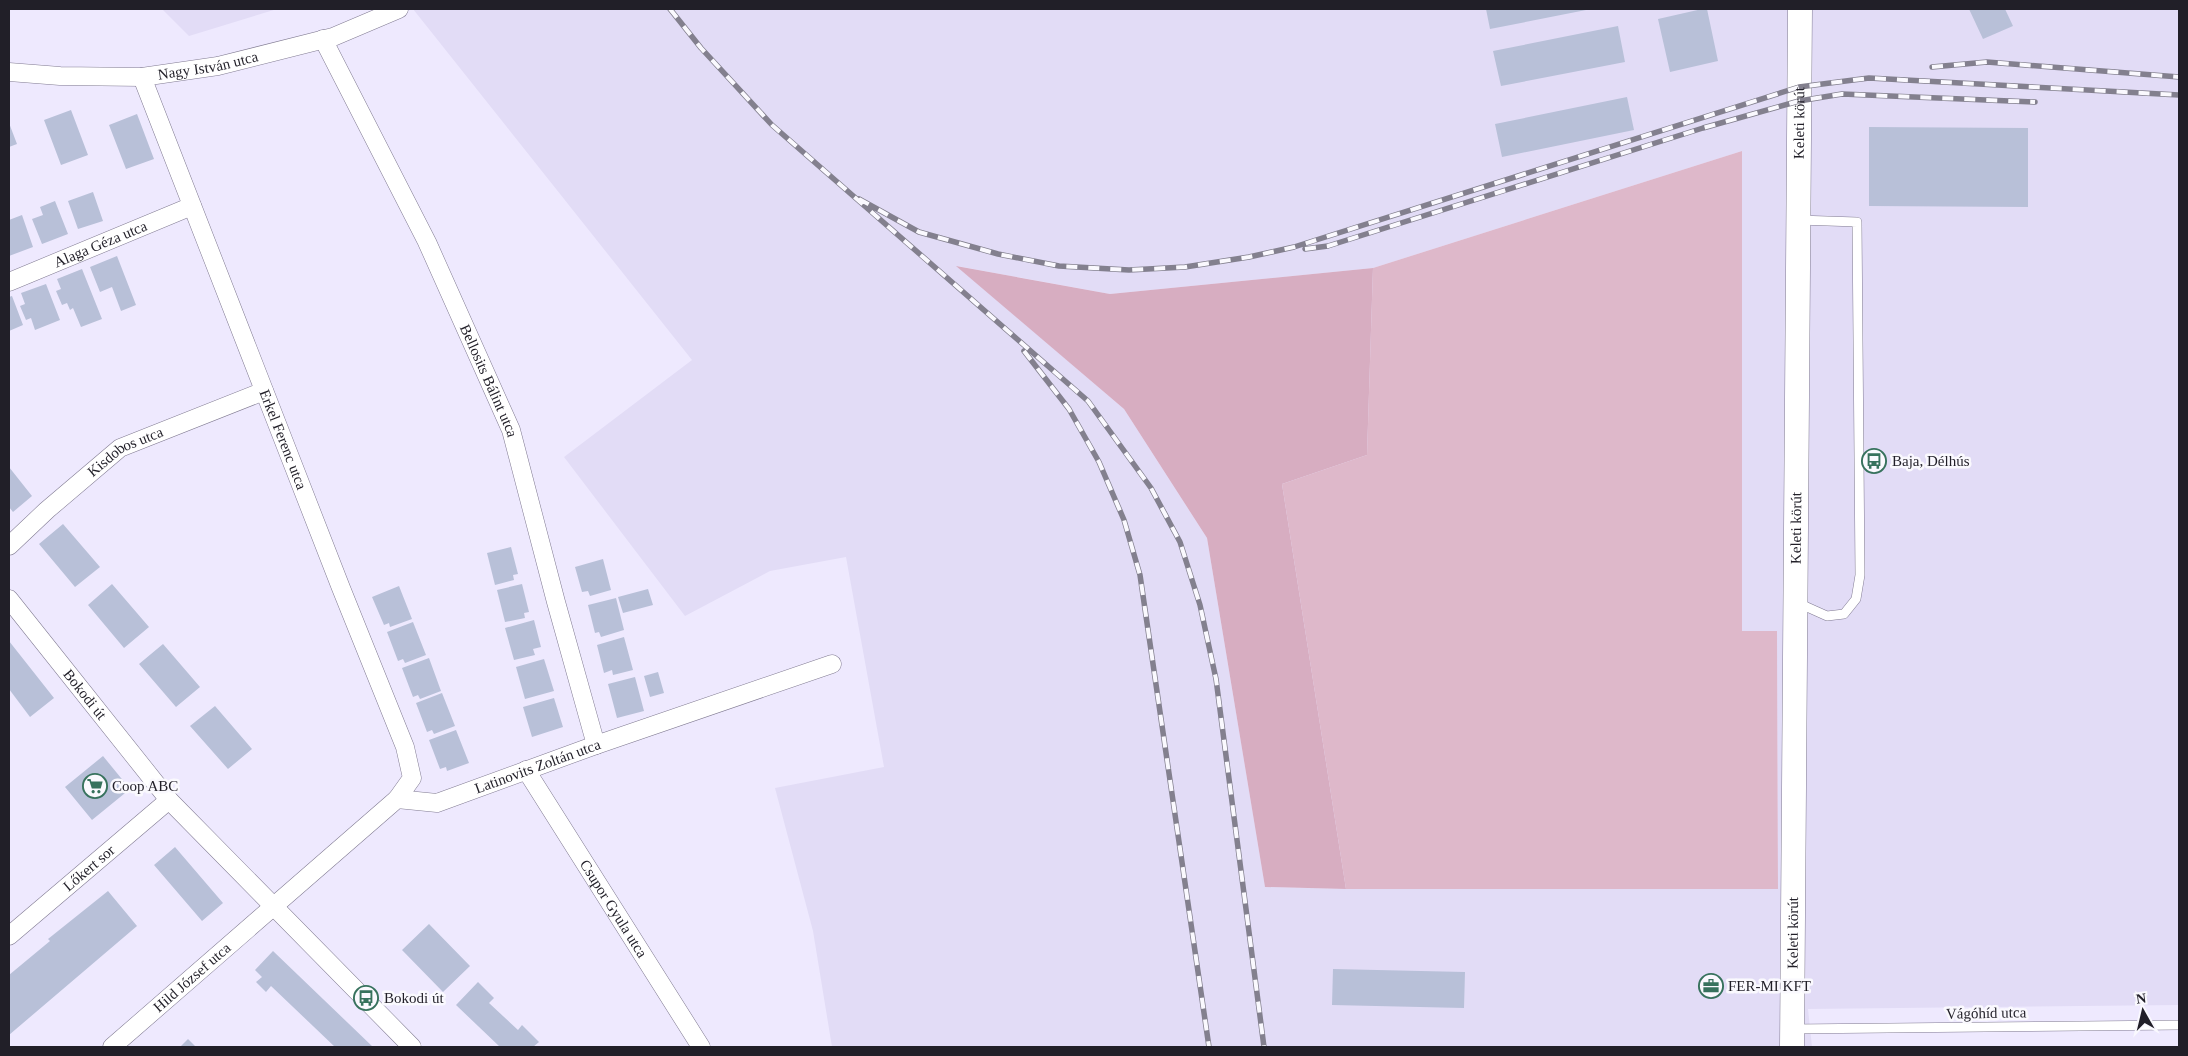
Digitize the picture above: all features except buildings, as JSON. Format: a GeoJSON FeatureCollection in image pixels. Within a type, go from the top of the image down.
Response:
{"type":"FeatureCollection","features":[{"type":"Feature","properties":{"kind":"main road","name":"Keleti körút"},"geometry":{"type":"LineString","coordinates":[[1792,1038],[1797,602],[1800,9]]}},
{"type":"Feature","properties":{"kind":"street","name":"Nagy István utca"},"geometry":{"type":"LineString","coordinates":[[9,72],[60,76],[142,77],[218,66],[323,40],[399,9]]}},
{"type":"Feature","properties":{"kind":"street","name":"Bellosits Bálint utca"},"geometry":{"type":"LineString","coordinates":[[323,40],[427,242],[511,430],[556,602],[596,744]]}},
{"type":"Feature","properties":{"kind":"street","name":"Erkel Ferenc utca"},"geometry":{"type":"LineString","coordinates":[[142,77],[341,588],[406,747],[412,778],[397,799]]}},
{"type":"Feature","properties":{"kind":"street","name":"Alaga Géza utca"},"geometry":{"type":"LineString","coordinates":[[9,282],[192,206]]}},
{"type":"Feature","properties":{"kind":"street","name":"Kisdobos utca"},"geometry":{"type":"LineString","coordinates":[[9,546],[47,510],[120,448],[264,391]]}},
{"type":"Feature","properties":{"kind":"street","name":"Bokodi út"},"geometry":{"type":"LineString","coordinates":[[9,600],[169,800],[412,1047]]}},
{"type":"Feature","properties":{"kind":"street","name":"Latinovits Zoltán utca"},"geometry":{"type":"LineString","coordinates":[[397,799],[437,804],[596,744],[832,664]]}},
{"type":"Feature","properties":{"kind":"street","name":"Csupor Gyula utca"},"geometry":{"type":"LineString","coordinates":[[526,770],[701,1047]]}},
{"type":"Feature","properties":{"kind":"street"},"geometry":{"type":"LineString","coordinates":[[274,908],[346,842],[397,799]]}},
{"type":"Feature","properties":{"kind":"street","name":"Lőkert sor"},"geometry":{"type":"LineString","coordinates":[[9,936],[169,800]]}},
{"type":"Feature","properties":{"kind":"street","name":"Hild József utca"},"geometry":{"type":"LineString","coordinates":[[112,1047],[274,908]]}},
{"type":"Feature","properties":{"kind":"lane"},"geometry":{"type":"LineString","coordinates":[[1797,602],[1827,616],[1844,614],[1856,599],[1860,575],[1858,222],[1798,220]]}},
{"type":"Feature","properties":{"kind":"lane","name":"Vágóhíd utca"},"geometry":{"type":"LineString","coordinates":[[1792,1038],[2179,1025]]}},
{"type":"Feature","properties":{"kind":"shaded area"},"geometry":{"type":"Polygon","coordinates":[[[162,9],[277,9],[189,36],[162,9]]]}},
{"type":"Feature","properties":{"kind":"shaded area"},"geometry":{"type":"Polygon","coordinates":[[[413,9],[2179,9],[2179,1005],[1808,1009],[1812,1047],[832,1047],[813,931],[775,788],[884,767],[846,557],[770,571],[685,616],[564,457],[692,360],[413,9]],[[1742,151],[1373,268],[1110,294],[957,266],[1124,409],[1207,538],[1265,887],[1346,889],[1778,888],[1777,632],[1742,632],[1742,151]]]}},
{"type":"Feature","properties":{"kind":"shaded area"},"geometry":{"type":"Polygon","coordinates":[[[1742,151],[1742,631],[1777,631],[1778,889],[1346,889],[1282,484],[1367,455],[1373,268],[1742,151]]]}},
{"type":"Feature","properties":{"kind":"shaded area"},"geometry":{"type":"Polygon","coordinates":[[[956,266],[1110,294],[1373,268],[1367,455],[1282,484],[1346,889],[1265,887],[1207,538],[1124,409],[956,266]]]}},
{"type":"Feature","properties":{"kind":"railway"},"geometry":{"type":"LineString","coordinates":[[670,9],[701,48],[772,125],[1088,401],[1151,488],[1180,542],[1200,605],[1216,679],[1264,1047]]}},
{"type":"Feature","properties":{"kind":"railway"},"geometry":{"type":"LineString","coordinates":[[1932,67],[1987,62],[2179,77]]}},
{"type":"Feature","properties":{"kind":"railway"},"geometry":{"type":"LineString","coordinates":[[859,199],[919,232],[998,254],[1059,266],[1129,270],[1185,267],[1249,257],[1294,247],[1799,87],[1869,78],[2179,95]]}},
{"type":"Feature","properties":{"kind":"railway"},"geometry":{"type":"LineString","coordinates":[[1305,249],[1328,246],[1703,128],[1799,101],[1842,94],[2035,102]]}},
{"type":"Feature","properties":{"kind":"railway"},"geometry":{"type":"LineString","coordinates":[[1024,351],[1069,409],[1099,462],[1124,520],[1140,575],[1209,1047]]}},
{"type":"Feature","properties":{"kind":"place","name":"Baja, Délhús"},"geometry":{"type":"Point","coordinates":[1874,461]}},
{"type":"Feature","properties":{"kind":"place","name":"Coop ABC"},"geometry":{"type":"Point","coordinates":[95,786]}},
{"type":"Feature","properties":{"kind":"place","name":"FER-MI KFT"},"geometry":{"type":"Point","coordinates":[1711,986]}},
{"type":"Feature","properties":{"kind":"place","name":"Bokodi út"},"geometry":{"type":"Point","coordinates":[366,998]}}]}
